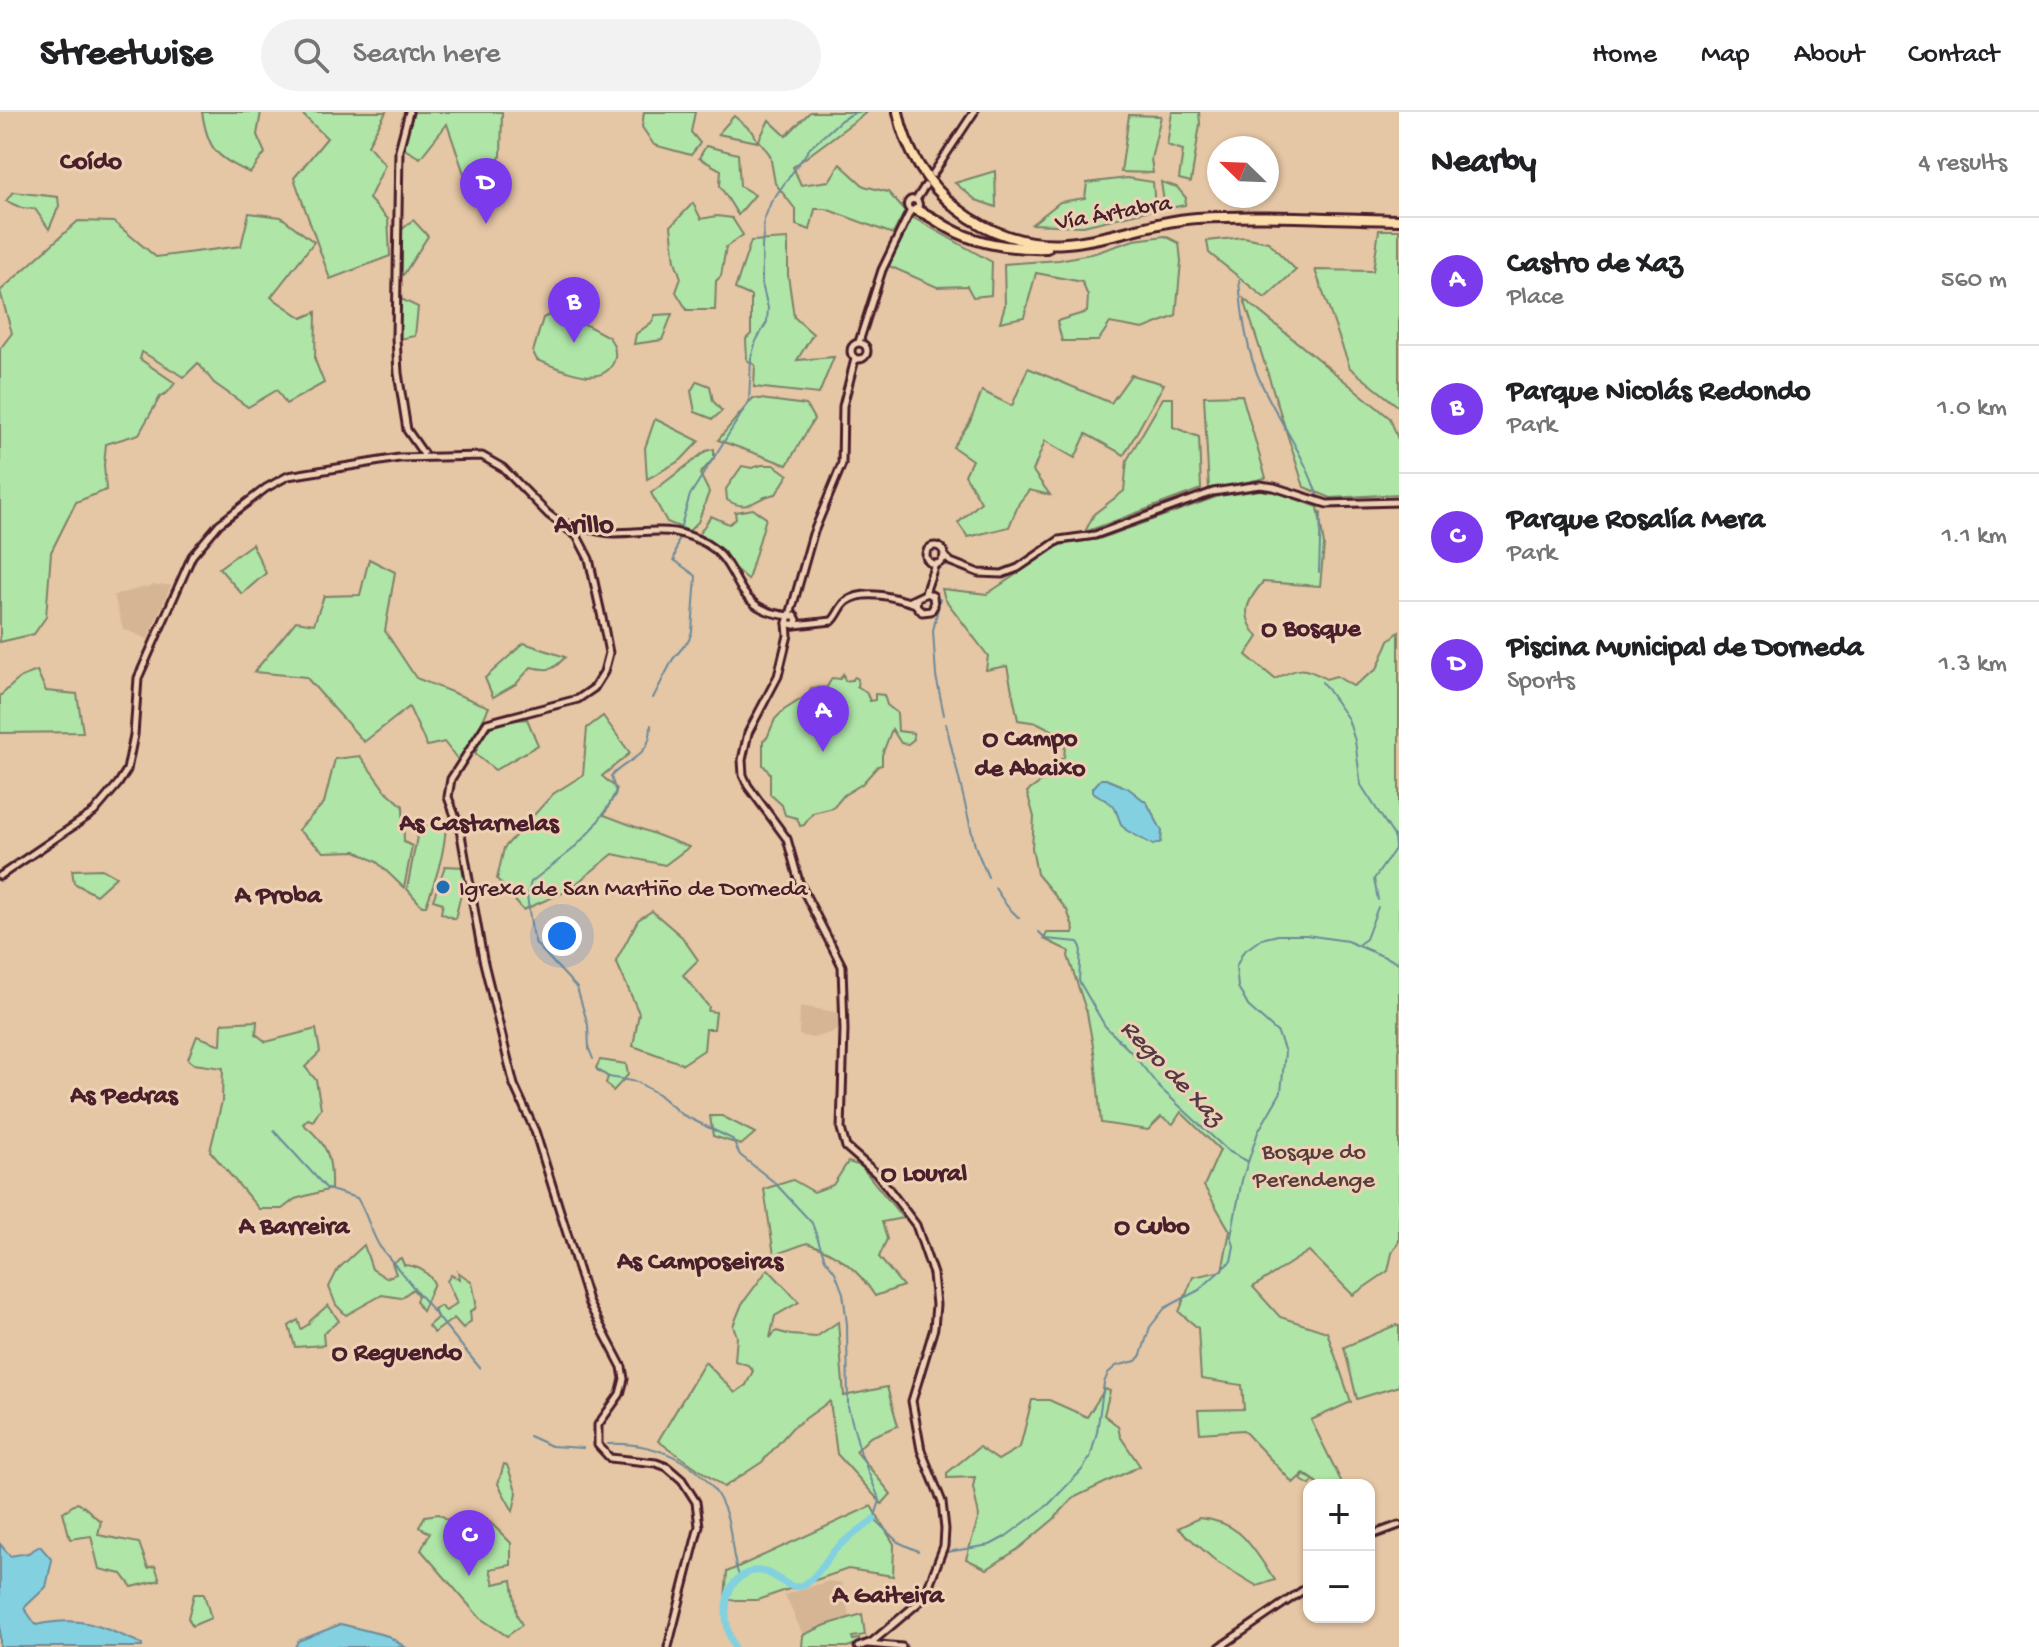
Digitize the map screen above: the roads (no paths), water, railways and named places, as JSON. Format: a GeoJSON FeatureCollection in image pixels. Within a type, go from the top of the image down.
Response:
{"type":"FeatureCollection","features":[{"type":"Feature","properties":{"kind":"highway","name":"Vía Ártabra"},"geometry":{"type":"LineString","coordinates":[[898,112],[907,142],[926,177],[942,196],[969,218],[1005,235],[1027,241],[1062,244],[1153,224],[1200,218],[1399,220]]}},
{"type":"Feature","properties":{"kind":"highway"},"geometry":{"type":"LineString","coordinates":[[914,207],[965,236],[1007,247],[1064,246],[1098,238]]}},
{"type":"Feature","properties":{"kind":"street"},"geometry":{"type":"LineString","coordinates":[[409,112],[399,150],[396,338],[407,430],[425,453]]}},
{"type":"Feature","properties":{"kind":"street"},"geometry":{"type":"LineString","coordinates":[[933,174],[974,112]]}},
{"type":"Feature","properties":{"kind":"street"},"geometry":{"type":"LineString","coordinates":[[868,1644],[924,1598],[931,1587],[945,1540],[942,1502],[921,1450],[912,1401],[934,1328],[935,1281],[916,1225],[878,1175],[843,1142],[842,966],[799,882],[787,839],[748,786],[742,760],[748,733],[778,676],[813,534],[842,464],[843,406],[855,359],[850,350],[859,342],[882,270],[925,186]]}},
{"type":"Feature","properties":{"kind":"street"},"geometry":{"type":"LineString","coordinates":[[855,359],[867,354],[866,346],[859,342]]}},
{"type":"Feature","properties":{"kind":"street"},"geometry":{"type":"LineString","coordinates":[[0,876],[87,818],[101,806],[123,777],[134,735],[140,672],[186,567],[197,547],[213,529],[266,488],[288,476],[425,453],[473,455],[488,459],[509,474],[542,508],[576,530],[593,529],[612,533],[659,529],[699,540],[719,554],[750,602],[792,620],[832,621],[844,603],[857,597],[879,595],[916,602],[928,594]]}},
{"type":"Feature","properties":{"kind":"street"},"geometry":{"type":"LineString","coordinates":[[943,559],[979,573],[1002,574],[1018,568],[1059,540],[1095,535],[1206,494],[1237,488],[1268,485],[1334,505],[1399,502]]}},
{"type":"Feature","properties":{"kind":"street"},"geometry":{"type":"LineString","coordinates":[[576,530],[589,559],[607,641],[609,660],[604,672],[594,688],[578,699],[487,723],[451,779],[447,792],[460,829],[483,959],[514,1085],[538,1139],[589,1304],[622,1367],[623,1384],[617,1401],[598,1425],[598,1445],[606,1455],[618,1461],[662,1464],[673,1470],[691,1491],[699,1517],[668,1647]]}},
{"type":"Feature","properties":{"kind":"street"},"geometry":{"type":"LineString","coordinates":[[916,602],[922,612],[931,611],[935,602],[928,594],[933,566],[926,553],[932,547],[941,548],[943,559]]}},
{"type":"Feature","properties":{"kind":"street"},"geometry":{"type":"LineString","coordinates":[[933,566],[943,559]]}},
{"type":"Feature","properties":{"kind":"street"},"geometry":{"type":"LineString","coordinates":[[1375,1534],[1399,1525]]}},
{"type":"Feature","properties":{"kind":"street"},"geometry":{"type":"LineString","coordinates":[[1220,1647],[1303,1590]]}},
{"type":"Feature","properties":{"kind":"street"},"geometry":{"type":"LineString","coordinates":[[858,1647],[868,1644],[902,1647]]}},
{"type":"Feature","properties":{"kind":"water"},"geometry":{"type":"Polygon","coordinates":[[[1101,779],[1128,788],[1147,803],[1162,831],[1161,842],[1153,845],[1126,830],[1114,806],[1093,792],[1101,779]]]}},
{"type":"Feature","properties":{"kind":"water"},"geometry":{"type":"Polygon","coordinates":[[[0,1544],[10,1556],[28,1553],[40,1546],[52,1560],[46,1587],[24,1608],[36,1625],[66,1621],[91,1624],[142,1644],[142,1647],[0,1647],[0,1544]]]}},
{"type":"Feature","properties":{"kind":"water"},"geometry":{"type":"Polygon","coordinates":[[[341,1624],[388,1636],[405,1647],[295,1647],[298,1641],[341,1624]]]}},
{"type":"Feature","properties":{"kind":"waterway"},"geometry":{"type":"LineString","coordinates":[[680,529],[690,495],[749,402],[751,358],[767,322],[768,308],[762,284],[762,247],[764,220],[771,202],[810,148],[841,120],[856,112]]}},
{"type":"Feature","properties":{"kind":"waterway"},"geometry":{"type":"LineString","coordinates":[[1239,281],[1252,361],[1307,468],[1318,498]]}},
{"type":"Feature","properties":{"kind":"waterway"},"geometry":{"type":"LineString","coordinates":[[1319,572],[1321,512]]}},
{"type":"Feature","properties":{"kind":"waterway"},"geometry":{"type":"LineString","coordinates":[[653,698],[692,631],[696,576],[674,560],[679,536]]}},
{"type":"Feature","properties":{"kind":"waterway","name":"Rego de Xaz"},"geometry":{"type":"LineString","coordinates":[[940,599],[933,631],[936,676],[944,715]]}},
{"type":"Feature","properties":{"kind":"waterway"},"geometry":{"type":"LineString","coordinates":[[1322,682],[1348,719],[1355,741],[1361,785],[1394,836],[1395,849],[1374,879],[1378,900]]}},
{"type":"Feature","properties":{"kind":"waterway","name":"Rego de Xaz"},"geometry":{"type":"LineString","coordinates":[[946,724],[975,846],[988,877]]}},
{"type":"Feature","properties":{"kind":"waterway"},"geometry":{"type":"LineString","coordinates":[[593,1059],[589,1049],[588,1025],[577,988],[536,944],[527,896],[531,882],[572,850],[595,826],[616,793],[611,776],[643,750],[650,736],[651,725]]}},
{"type":"Feature","properties":{"kind":"waterway","name":"Rego de Xaz"},"geometry":{"type":"LineString","coordinates":[[995,888],[1019,918]]}},
{"type":"Feature","properties":{"kind":"waterway"},"geometry":{"type":"LineString","coordinates":[[1359,944],[1366,939],[1378,907]]}},
{"type":"Feature","properties":{"kind":"waterway","name":"Rego de Xaz"},"geometry":{"type":"LineString","coordinates":[[1039,932],[1046,939],[1078,942],[1081,947],[1079,981],[1105,1026],[1133,1054],[1159,1087],[1228,1151],[1247,1161]]}},
{"type":"Feature","properties":{"kind":"waterway"},"geometry":{"type":"LineString","coordinates":[[947,1552],[990,1545],[1048,1505],[1090,1458],[1108,1373],[1116,1366],[1136,1361],[1150,1327],[1165,1308],[1199,1290],[1231,1261],[1234,1246],[1231,1236],[1242,1180],[1258,1132],[1281,1092],[1285,1052],[1278,1033],[1248,1006],[1238,987],[1236,967],[1243,952],[1261,939],[1278,935],[1306,935],[1347,941],[1399,963]]}},
{"type":"Feature","properties":{"kind":"waterway"},"geometry":{"type":"LineString","coordinates":[[597,1070],[609,1077],[637,1082],[658,1094],[681,1114],[732,1139],[740,1155],[774,1182],[812,1223],[825,1259],[835,1272],[843,1293],[847,1324],[848,1407],[861,1454],[880,1501],[874,1519],[898,1542],[918,1551]]}},
{"type":"Feature","properties":{"kind":"waterway"},"geometry":{"type":"LineString","coordinates":[[274,1131],[327,1189],[357,1198],[380,1247],[480,1368]]}},
{"type":"Feature","properties":{"kind":"waterway"},"geometry":{"type":"LineString","coordinates":[[529,1436],[551,1446],[583,1448]]}},
{"type":"Feature","properties":{"kind":"waterway"},"geometry":{"type":"LineString","coordinates":[[608,1444],[646,1447],[664,1453],[681,1460],[709,1483],[727,1517],[740,1578]]}},
{"type":"Feature","properties":{"kind":"waterway"},"geometry":{"type":"LineString","coordinates":[[734,1647],[726,1605],[728,1594],[740,1577],[750,1572],[765,1572],[795,1587],[801,1586],[816,1574],[839,1546],[874,1519]]}},
{"type":"Feature","properties":{"kind":"place","name":"Piscina Municipal de Dorneda"},"geometry":{"type":"Point","coordinates":[486,224]}},
{"type":"Feature","properties":{"kind":"place","name":"Parque Nicolás Redondo"},"geometry":{"type":"Point","coordinates":[574,343]}},
{"type":"Feature","properties":{"kind":"place","name":"Castro de Xaz"},"geometry":{"type":"Point","coordinates":[823,752]}},
{"type":"Feature","properties":{"kind":"place","name":"Igrexa de San Martiño de Dorneda"},"geometry":{"type":"Point","coordinates":[443,887]}},
{"type":"Feature","properties":{"kind":"place","name":"Parque Rosalía Mera"},"geometry":{"type":"Point","coordinates":[469,1576]}},
{"type":"Feature","properties":{"kind":"district","name":"Coído"},"geometry":{"type":"Point","coordinates":[91,159]}},
{"type":"Feature","properties":{"kind":"district","name":"Arillo"},"geometry":{"type":"Point","coordinates":[584,522]}},
{"type":"Feature","properties":{"kind":"district","name":"O Bosque"},"geometry":{"type":"Point","coordinates":[1311,626]}},
{"type":"Feature","properties":{"kind":"district","name":"O Campo de Abaixo"},"geometry":{"type":"Point","coordinates":[1030,751]}},
{"type":"Feature","properties":{"kind":"district","name":"As Castarnelas"},"geometry":{"type":"Point","coordinates":[479,821]}},
{"type":"Feature","properties":{"kind":"district","name":"A Proba"},"geometry":{"type":"Point","coordinates":[278,893]}},
{"type":"Feature","properties":{"kind":"district","name":"As Pedras"},"geometry":{"type":"Point","coordinates":[124,1093]}},
{"type":"Feature","properties":{"kind":"district","name":"O Loural"},"geometry":{"type":"Point","coordinates":[924,1171]}},
{"type":"Feature","properties":{"kind":"district","name":"A Barreira"},"geometry":{"type":"Point","coordinates":[294,1224]}},
{"type":"Feature","properties":{"kind":"district","name":"O Cubo"},"geometry":{"type":"Point","coordinates":[1152,1224]}},
{"type":"Feature","properties":{"kind":"district","name":"As Camposeiras"},"geometry":{"type":"Point","coordinates":[700,1259]}},
{"type":"Feature","properties":{"kind":"district","name":"O Reguendo"},"geometry":{"type":"Point","coordinates":[397,1350]}},
{"type":"Feature","properties":{"kind":"district","name":"A Gaiteira"},"geometry":{"type":"Point","coordinates":[888,1593]}},
{"type":"Feature","properties":{"kind":"park label","name":"Bosque do Perendenge"},"geometry":{"type":"Point","coordinates":[1314,1164]}}]}
